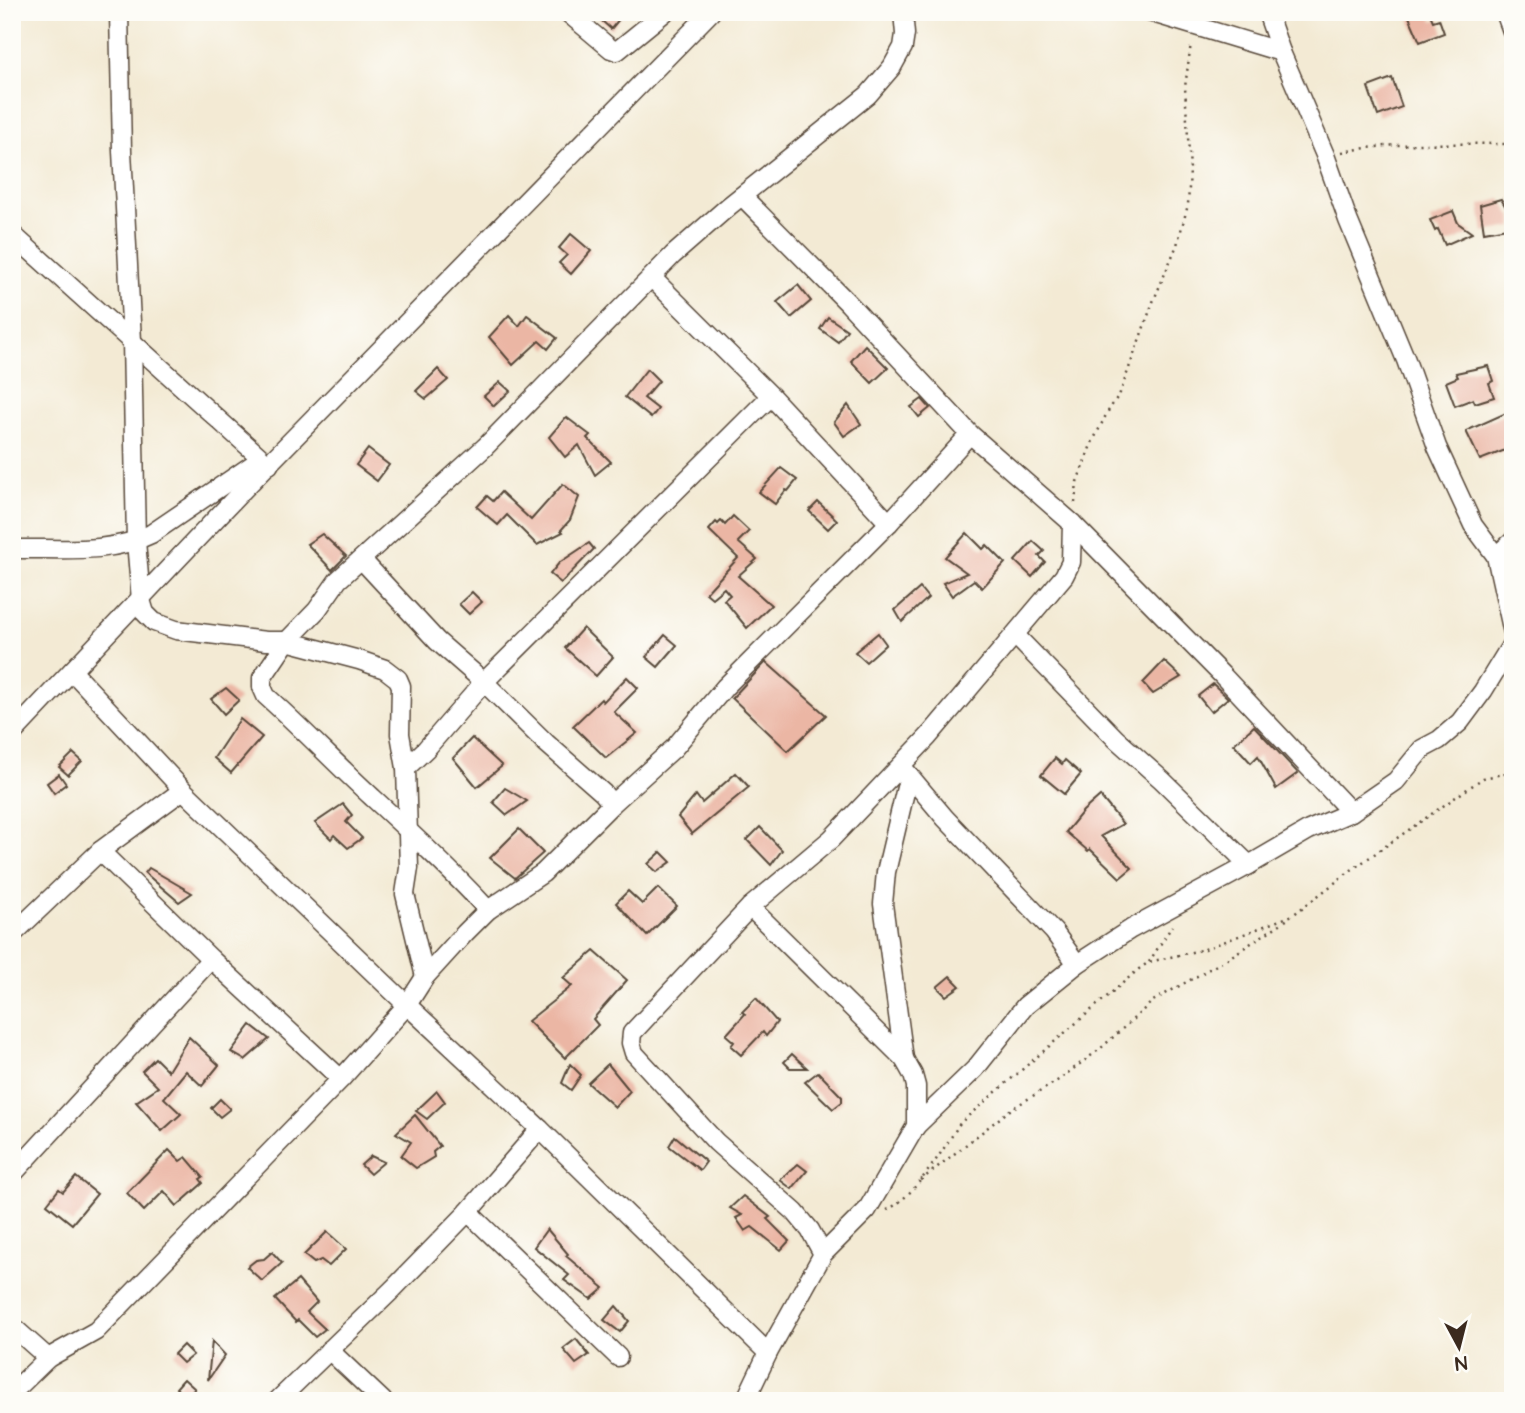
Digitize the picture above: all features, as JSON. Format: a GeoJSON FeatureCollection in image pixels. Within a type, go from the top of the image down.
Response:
{"type":"FeatureCollection","features":[{"type":"Feature","properties":{"kind":"street"},"geometry":{"type":"LineString","coordinates":[[119,12],[120,113],[132,341],[136,541],[141,600],[145,613],[154,622],[176,630],[266,642],[287,641],[359,660],[385,669],[398,679],[409,829],[409,868],[405,894],[425,977]]}},
{"type":"Feature","properties":{"kind":"street"},"geometry":{"type":"LineString","coordinates":[[567,12],[611,49],[617,51],[665,12]]}},
{"type":"Feature","properties":{"kind":"street"},"geometry":{"type":"LineString","coordinates":[[12,734],[141,600],[265,462],[711,12]]}},
{"type":"Feature","properties":{"kind":"street"},"geometry":{"type":"LineString","coordinates":[[488,911],[463,882],[409,829],[371,797],[266,695],[262,678],[287,641],[317,610],[338,580],[485,447],[673,255],[741,196],[868,95],[892,67],[903,47],[903,12]]}},
{"type":"Feature","properties":{"kind":"street"},"geometry":{"type":"LineString","coordinates":[[1149,12],[1281,52]]}},
{"type":"Feature","properties":{"kind":"street"},"geometry":{"type":"LineString","coordinates":[[1267,12],[1397,338],[1437,447],[1473,525],[1496,556],[1513,633]]}},
{"type":"Feature","properties":{"kind":"street"},"geometry":{"type":"LineString","coordinates":[[1505,12],[1513,34]]}},
{"type":"Feature","properties":{"kind":"street"},"geometry":{"type":"LineString","coordinates":[[741,196],[849,304],[970,434],[1072,523],[1223,676],[1351,812]]}},
{"type":"Feature","properties":{"kind":"street"},"geometry":{"type":"LineString","coordinates":[[12,234],[265,462]]}},
{"type":"Feature","properties":{"kind":"street"},"geometry":{"type":"LineString","coordinates":[[652,278],[771,396],[888,523]]}},
{"type":"Feature","properties":{"kind":"street"},"geometry":{"type":"LineString","coordinates":[[406,768],[484,682],[771,396]]}},
{"type":"Feature","properties":{"kind":"street"},"geometry":{"type":"LineString","coordinates":[[12,1393],[48,1358],[96,1331],[341,1079],[407,1005],[425,977],[488,911],[543,873],[612,804],[674,748],[724,687],[888,523],[970,434]]}},
{"type":"Feature","properties":{"kind":"street"},"geometry":{"type":"LineString","coordinates":[[12,549],[99,548],[136,541],[265,462]]}},
{"type":"Feature","properties":{"kind":"street"},"geometry":{"type":"LineString","coordinates":[[823,1254],[810,1230],[795,1212],[716,1142],[634,1053],[632,1032],[750,906],[831,839],[905,770],[928,737],[1064,576],[1071,562],[1072,523]]}},
{"type":"Feature","properties":{"kind":"street"},"geometry":{"type":"LineString","coordinates":[[1496,556],[1513,541]]}},
{"type":"Feature","properties":{"kind":"street"},"geometry":{"type":"LineString","coordinates":[[362,560],[437,640],[612,804]]}},
{"type":"Feature","properties":{"kind":"street"},"geometry":{"type":"LineString","coordinates":[[1016,636],[1116,739],[1162,779],[1249,865]]}},
{"type":"Feature","properties":{"kind":"street"},"geometry":{"type":"LineString","coordinates":[[745,1401],[768,1353],[823,1254],[867,1209],[916,1126],[975,1069],[1025,1006],[1077,964],[1131,929],[1309,830],[1351,812],[1396,781],[1422,749],[1439,740],[1460,722],[1513,642]]}},
{"type":"Feature","properties":{"kind":"street"},"geometry":{"type":"LineString","coordinates":[[72,671],[183,790],[540,1129],[768,1353]]}},
{"type":"Feature","properties":{"kind":"street"},"geometry":{"type":"LineString","coordinates":[[905,770],[945,818],[1046,924],[1077,964]]}},
{"type":"Feature","properties":{"kind":"street"},"geometry":{"type":"LineString","coordinates":[[904,1059],[883,904],[886,872],[905,770]]}},
{"type":"Feature","properties":{"kind":"street"},"geometry":{"type":"LineString","coordinates":[[12,935],[100,851],[183,790]]}},
{"type":"Feature","properties":{"kind":"street"},"geometry":{"type":"LineString","coordinates":[[100,851],[211,959],[341,1079]]}},
{"type":"Feature","properties":{"kind":"street"},"geometry":{"type":"LineString","coordinates":[[750,906],[904,1059],[916,1086],[916,1126]]}},
{"type":"Feature","properties":{"kind":"street"},"geometry":{"type":"LineString","coordinates":[[12,1175],[211,959]]}},
{"type":"Feature","properties":{"kind":"street"},"geometry":{"type":"LineString","coordinates":[[276,1401],[393,1289],[468,1212],[540,1129]]}},
{"type":"Feature","properties":{"kind":"street"},"geometry":{"type":"LineString","coordinates":[[468,1212],[618,1357]]}},
{"type":"Feature","properties":{"kind":"street"},"geometry":{"type":"LineString","coordinates":[[12,1326],[48,1358]]}},
{"type":"Feature","properties":{"kind":"street"},"geometry":{"type":"LineString","coordinates":[[329,1350],[383,1401]]}},
{"type":"Feature","properties":{"kind":"path"},"geometry":{"type":"LineString","coordinates":[[1072,523],[1077,482],[1091,444],[1120,393],[1177,245],[1188,205],[1191,170],[1185,87],[1192,26]]}},
{"type":"Feature","properties":{"kind":"path"},"geometry":{"type":"LineString","coordinates":[[1325,155],[1413,143],[1513,144]]}},
{"type":"Feature","properties":{"kind":"path"},"geometry":{"type":"LineString","coordinates":[[916,1184],[1001,1116],[1058,1082],[1100,1049],[1153,1001],[1227,959],[1293,915],[1350,871],[1483,778],[1513,772]]}},
{"type":"Feature","properties":{"kind":"path"},"geometry":{"type":"LineString","coordinates":[[867,1209],[887,1210],[899,1204],[943,1151],[960,1123],[1149,962],[1188,899]]}},
{"type":"Feature","properties":{"kind":"path"},"geometry":{"type":"LineString","coordinates":[[1149,962],[1205,949],[1293,915]]}},
{"type":"Feature","properties":{"kind":"building"},"geometry":{"type":"Polygon","coordinates":[[[592,12],[613,12],[620,18],[611,29],[592,12]]]}},
{"type":"Feature","properties":{"kind":"building"},"geometry":{"type":"Polygon","coordinates":[[[1407,12],[1429,12],[1433,21],[1439,19],[1444,33],[1420,42],[1407,12]]]}},
{"type":"Feature","properties":{"kind":"building"},"geometry":{"type":"Polygon","coordinates":[[[1392,78],[1402,107],[1378,116],[1368,87],[1392,78]]]}},
{"type":"Feature","properties":{"kind":"building"},"geometry":{"type":"Polygon","coordinates":[[[1501,199],[1513,219],[1513,227],[1484,232],[1480,205],[1501,199]]]}},
{"type":"Feature","properties":{"kind":"building"},"geometry":{"type":"Polygon","coordinates":[[[1453,211],[1458,223],[1472,233],[1445,245],[1438,229],[1435,231],[1430,220],[1453,211]]]}},
{"type":"Feature","properties":{"kind":"building"},"geometry":{"type":"Polygon","coordinates":[[[571,234],[591,251],[571,274],[559,263],[567,255],[559,248],[571,234]]]}},
{"type":"Feature","properties":{"kind":"building"},"geometry":{"type":"Polygon","coordinates":[[[798,285],[811,301],[791,318],[777,302],[798,285]]]}},
{"type":"Feature","properties":{"kind":"building"},"geometry":{"type":"Polygon","coordinates":[[[509,315],[519,326],[527,315],[557,338],[548,349],[539,341],[513,365],[489,337],[509,315]]]}},
{"type":"Feature","properties":{"kind":"building"},"geometry":{"type":"Polygon","coordinates":[[[828,317],[847,330],[838,342],[820,329],[828,317]]]}},
{"type":"Feature","properties":{"kind":"building"},"geometry":{"type":"Polygon","coordinates":[[[865,345],[888,368],[872,383],[851,361],[865,345]]]}},
{"type":"Feature","properties":{"kind":"building"},"geometry":{"type":"Polygon","coordinates":[[[1488,366],[1493,381],[1489,383],[1494,397],[1475,403],[1473,399],[1455,406],[1446,382],[1458,377],[1456,373],[1488,366]]]}},
{"type":"Feature","properties":{"kind":"building"},"geometry":{"type":"Polygon","coordinates":[[[438,369],[448,380],[426,399],[416,391],[438,369]]]}},
{"type":"Feature","properties":{"kind":"building"},"geometry":{"type":"Polygon","coordinates":[[[647,369],[659,381],[644,398],[658,409],[651,418],[625,397],[647,369]]]}},
{"type":"Feature","properties":{"kind":"building"},"geometry":{"type":"Polygon","coordinates":[[[500,382],[510,391],[494,406],[484,396],[500,382]]]}},
{"type":"Feature","properties":{"kind":"building"},"geometry":{"type":"Polygon","coordinates":[[[922,399],[930,408],[919,417],[911,407],[922,399]]]}},
{"type":"Feature","properties":{"kind":"building"},"geometry":{"type":"Polygon","coordinates":[[[848,405],[861,424],[844,436],[834,422],[848,405]]]}},
{"type":"Feature","properties":{"kind":"building"},"geometry":{"type":"Polygon","coordinates":[[[1506,413],[1513,429],[1513,447],[1480,460],[1466,431],[1506,413]]]}},
{"type":"Feature","properties":{"kind":"building"},"geometry":{"type":"Polygon","coordinates":[[[566,417],[590,435],[587,438],[611,462],[595,475],[579,445],[565,457],[549,437],[566,417]]]}},
{"type":"Feature","properties":{"kind":"building"},"geometry":{"type":"Polygon","coordinates":[[[368,449],[389,465],[377,481],[356,465],[368,449]]]}},
{"type":"Feature","properties":{"kind":"building"},"geometry":{"type":"Polygon","coordinates":[[[781,468],[797,480],[775,504],[759,492],[781,468]]]}},
{"type":"Feature","properties":{"kind":"building"},"geometry":{"type":"Polygon","coordinates":[[[563,484],[579,497],[570,520],[561,530],[563,532],[537,545],[507,515],[498,525],[477,507],[487,496],[493,501],[501,492],[531,520],[563,484]]]}},
{"type":"Feature","properties":{"kind":"building"},"geometry":{"type":"Polygon","coordinates":[[[818,502],[837,520],[828,529],[809,511],[818,502]]]}},
{"type":"Feature","properties":{"kind":"building"},"geometry":{"type":"Polygon","coordinates":[[[733,516],[749,531],[738,542],[757,559],[738,576],[771,605],[747,628],[724,600],[730,595],[724,588],[712,598],[706,593],[738,558],[709,530],[716,522],[718,524],[721,521],[725,525],[733,516]]]}},
{"type":"Feature","properties":{"kind":"building"},"geometry":{"type":"Polygon","coordinates":[[[967,533],[983,549],[987,545],[1005,563],[982,588],[974,580],[952,596],[943,583],[967,573],[945,557],[967,533]]]}},
{"type":"Feature","properties":{"kind":"building"},"geometry":{"type":"Polygon","coordinates":[[[322,534],[346,556],[332,570],[307,544],[322,534]]]}},
{"type":"Feature","properties":{"kind":"building"},"geometry":{"type":"Polygon","coordinates":[[[1033,541],[1044,551],[1039,556],[1045,562],[1032,577],[1015,561],[1033,541]]]}},
{"type":"Feature","properties":{"kind":"building"},"geometry":{"type":"Polygon","coordinates":[[[589,543],[594,549],[561,583],[550,574],[559,563],[589,543]]]}},
{"type":"Feature","properties":{"kind":"building"},"geometry":{"type":"Polygon","coordinates":[[[920,588],[928,598],[902,622],[895,610],[920,588]]]}},
{"type":"Feature","properties":{"kind":"building"},"geometry":{"type":"Polygon","coordinates":[[[472,592],[482,602],[469,614],[459,604],[472,592]]]}},
{"type":"Feature","properties":{"kind":"building"},"geometry":{"type":"Polygon","coordinates":[[[583,628],[613,657],[596,676],[565,648],[583,628]]]}},
{"type":"Feature","properties":{"kind":"building"},"geometry":{"type":"Polygon","coordinates":[[[878,633],[886,644],[866,662],[855,652],[878,633]]]}},
{"type":"Feature","properties":{"kind":"building"},"geometry":{"type":"Polygon","coordinates":[[[665,635],[677,645],[658,667],[646,657],[665,635]]]}},
{"type":"Feature","properties":{"kind":"building"},"geometry":{"type":"Polygon","coordinates":[[[1164,661],[1181,677],[1153,694],[1143,683],[1164,661]]]}},
{"type":"Feature","properties":{"kind":"building"},"geometry":{"type":"Polygon","coordinates":[[[766,662],[826,715],[788,751],[732,698],[766,662]]]}},
{"type":"Feature","properties":{"kind":"building"},"geometry":{"type":"Polygon","coordinates":[[[627,677],[638,688],[614,712],[637,733],[606,758],[573,726],[601,699],[603,702],[627,677]]]}},
{"type":"Feature","properties":{"kind":"building"},"geometry":{"type":"Polygon","coordinates":[[[1213,684],[1228,698],[1211,712],[1198,696],[1213,684]]]}},
{"type":"Feature","properties":{"kind":"building"},"geometry":{"type":"Polygon","coordinates":[[[226,688],[239,700],[224,714],[211,699],[226,688]]]}},
{"type":"Feature","properties":{"kind":"building"},"geometry":{"type":"Polygon","coordinates":[[[240,719],[262,737],[231,773],[214,758],[240,719]]]}},
{"type":"Feature","properties":{"kind":"building"},"geometry":{"type":"Polygon","coordinates":[[[1254,726],[1298,773],[1276,789],[1258,756],[1251,763],[1234,744],[1254,726]]]}},
{"type":"Feature","properties":{"kind":"building"},"geometry":{"type":"Polygon","coordinates":[[[472,738],[502,766],[477,787],[453,758],[472,738]]]}},
{"type":"Feature","properties":{"kind":"building"},"geometry":{"type":"Polygon","coordinates":[[[73,753],[82,761],[68,775],[59,767],[73,753]]]}},
{"type":"Feature","properties":{"kind":"building"},"geometry":{"type":"Polygon","coordinates":[[[1055,758],[1062,764],[1065,760],[1081,774],[1064,794],[1041,775],[1055,758]]]}},
{"type":"Feature","properties":{"kind":"building"},"geometry":{"type":"Polygon","coordinates":[[[736,773],[749,787],[692,834],[678,817],[696,795],[702,803],[736,773]]]}},
{"type":"Feature","properties":{"kind":"building"},"geometry":{"type":"Polygon","coordinates":[[[59,774],[66,784],[54,793],[47,783],[59,774]]]}},
{"type":"Feature","properties":{"kind":"building"},"geometry":{"type":"Polygon","coordinates":[[[505,788],[527,801],[507,815],[493,802],[505,788]]]}},
{"type":"Feature","properties":{"kind":"building"},"geometry":{"type":"Polygon","coordinates":[[[1100,796],[1123,824],[1101,836],[1132,868],[1120,878],[1090,849],[1088,851],[1066,832],[1100,796]]]}},
{"type":"Feature","properties":{"kind":"building"},"geometry":{"type":"Polygon","coordinates":[[[343,804],[352,815],[346,822],[362,838],[348,848],[334,835],[331,839],[315,823],[343,804]]]}},
{"type":"Feature","properties":{"kind":"building"},"geometry":{"type":"Polygon","coordinates":[[[760,827],[782,850],[771,865],[747,840],[760,827]]]}},
{"type":"Feature","properties":{"kind":"building"},"geometry":{"type":"Polygon","coordinates":[[[519,829],[543,853],[515,878],[490,858],[519,829]]]}},
{"type":"Feature","properties":{"kind":"building"},"geometry":{"type":"Polygon","coordinates":[[[661,852],[671,862],[657,872],[648,864],[661,852]]]}},
{"type":"Feature","properties":{"kind":"building"},"geometry":{"type":"Polygon","coordinates":[[[149,868],[192,893],[179,902],[145,873],[149,868]]]}},
{"type":"Feature","properties":{"kind":"building"},"geometry":{"type":"Polygon","coordinates":[[[658,888],[677,906],[647,936],[616,903],[628,891],[642,904],[658,888]]]}},
{"type":"Feature","properties":{"kind":"building"},"geometry":{"type":"Polygon","coordinates":[[[594,951],[627,980],[593,1019],[598,1025],[565,1058],[528,1021],[572,986],[563,978],[594,951]]]}},
{"type":"Feature","properties":{"kind":"building"},"geometry":{"type":"Polygon","coordinates":[[[950,976],[960,986],[946,996],[937,987],[950,976]]]}},
{"type":"Feature","properties":{"kind":"building"},"geometry":{"type":"Polygon","coordinates":[[[756,998],[777,1022],[766,1036],[763,1032],[741,1055],[731,1046],[734,1042],[726,1035],[756,998]]]}},
{"type":"Feature","properties":{"kind":"building"},"geometry":{"type":"Polygon","coordinates":[[[251,1025],[269,1039],[245,1060],[231,1052],[251,1025]]]}},
{"type":"Feature","properties":{"kind":"building"},"geometry":{"type":"Polygon","coordinates":[[[189,1037],[219,1065],[202,1086],[186,1071],[164,1098],[181,1114],[162,1131],[136,1102],[158,1087],[142,1071],[155,1058],[168,1071],[189,1037]]]}},
{"type":"Feature","properties":{"kind":"building"},"geometry":{"type":"Polygon","coordinates":[[[792,1054],[807,1068],[790,1068],[784,1062],[792,1054]]]}},
{"type":"Feature","properties":{"kind":"building"},"geometry":{"type":"Polygon","coordinates":[[[570,1064],[581,1075],[571,1090],[562,1083],[570,1064]]]}},
{"type":"Feature","properties":{"kind":"building"},"geometry":{"type":"Polygon","coordinates":[[[608,1064],[630,1091],[615,1107],[588,1083],[608,1064]]]}},
{"type":"Feature","properties":{"kind":"building"},"geometry":{"type":"Polygon","coordinates":[[[818,1072],[842,1097],[842,1102],[833,1109],[805,1082],[818,1072]]]}},
{"type":"Feature","properties":{"kind":"building"},"geometry":{"type":"Polygon","coordinates":[[[437,1091],[445,1102],[427,1119],[416,1111],[437,1091]]]}},
{"type":"Feature","properties":{"kind":"building"},"geometry":{"type":"Polygon","coordinates":[[[220,1099],[230,1109],[220,1117],[211,1108],[220,1099]]]}},
{"type":"Feature","properties":{"kind":"building"},"geometry":{"type":"Polygon","coordinates":[[[415,1115],[440,1146],[433,1152],[434,1157],[416,1168],[401,1156],[411,1142],[396,1133],[415,1115]]]}},
{"type":"Feature","properties":{"kind":"building"},"geometry":{"type":"Polygon","coordinates":[[[675,1136],[706,1162],[700,1170],[669,1146],[675,1136]]]}},
{"type":"Feature","properties":{"kind":"building"},"geometry":{"type":"Polygon","coordinates":[[[169,1150],[180,1161],[186,1157],[203,1177],[200,1179],[203,1183],[177,1206],[164,1191],[144,1211],[127,1193],[169,1150]]]}},
{"type":"Feature","properties":{"kind":"building"},"geometry":{"type":"Polygon","coordinates":[[[371,1156],[384,1162],[370,1174],[361,1165],[371,1156]]]}},
{"type":"Feature","properties":{"kind":"building"},"geometry":{"type":"Polygon","coordinates":[[[798,1164],[807,1171],[792,1189],[780,1180],[798,1164]]]}},
{"type":"Feature","properties":{"kind":"building"},"geometry":{"type":"Polygon","coordinates":[[[76,1177],[97,1194],[72,1224],[47,1204],[59,1189],[63,1192],[76,1177]]]}},
{"type":"Feature","properties":{"kind":"building"},"geometry":{"type":"Polygon","coordinates":[[[743,1196],[770,1217],[767,1219],[789,1241],[781,1250],[752,1227],[745,1231],[736,1218],[742,1215],[730,1208],[743,1196]]]}},
{"type":"Feature","properties":{"kind":"building"},"geometry":{"type":"Polygon","coordinates":[[[547,1229],[568,1254],[566,1256],[604,1288],[591,1299],[564,1280],[569,1275],[534,1247],[547,1229]]]}},
{"type":"Feature","properties":{"kind":"building"},"geometry":{"type":"Polygon","coordinates":[[[327,1232],[346,1249],[329,1266],[321,1260],[314,1263],[304,1255],[327,1232]]]}},
{"type":"Feature","properties":{"kind":"building"},"geometry":{"type":"Polygon","coordinates":[[[272,1252],[282,1263],[262,1281],[247,1267],[272,1252]]]}},
{"type":"Feature","properties":{"kind":"building"},"geometry":{"type":"Polygon","coordinates":[[[298,1280],[317,1302],[307,1312],[325,1329],[315,1337],[298,1320],[296,1322],[275,1299],[298,1280]]]}},
{"type":"Feature","properties":{"kind":"building"},"geometry":{"type":"Polygon","coordinates":[[[616,1306],[629,1321],[620,1332],[604,1320],[616,1306]]]}},
{"type":"Feature","properties":{"kind":"building"},"geometry":{"type":"Polygon","coordinates":[[[576,1339],[589,1355],[576,1364],[563,1349],[576,1339]]]}},
{"type":"Feature","properties":{"kind":"building"},"geometry":{"type":"Polygon","coordinates":[[[212,1341],[225,1355],[208,1380],[212,1341]]]}},
{"type":"Feature","properties":{"kind":"building"},"geometry":{"type":"Polygon","coordinates":[[[183,1345],[193,1355],[183,1363],[174,1354],[183,1345]]]}},
{"type":"Feature","properties":{"kind":"building"},"geometry":{"type":"Polygon","coordinates":[[[184,1379],[195,1389],[185,1397],[176,1388],[184,1379]]]}}]}
